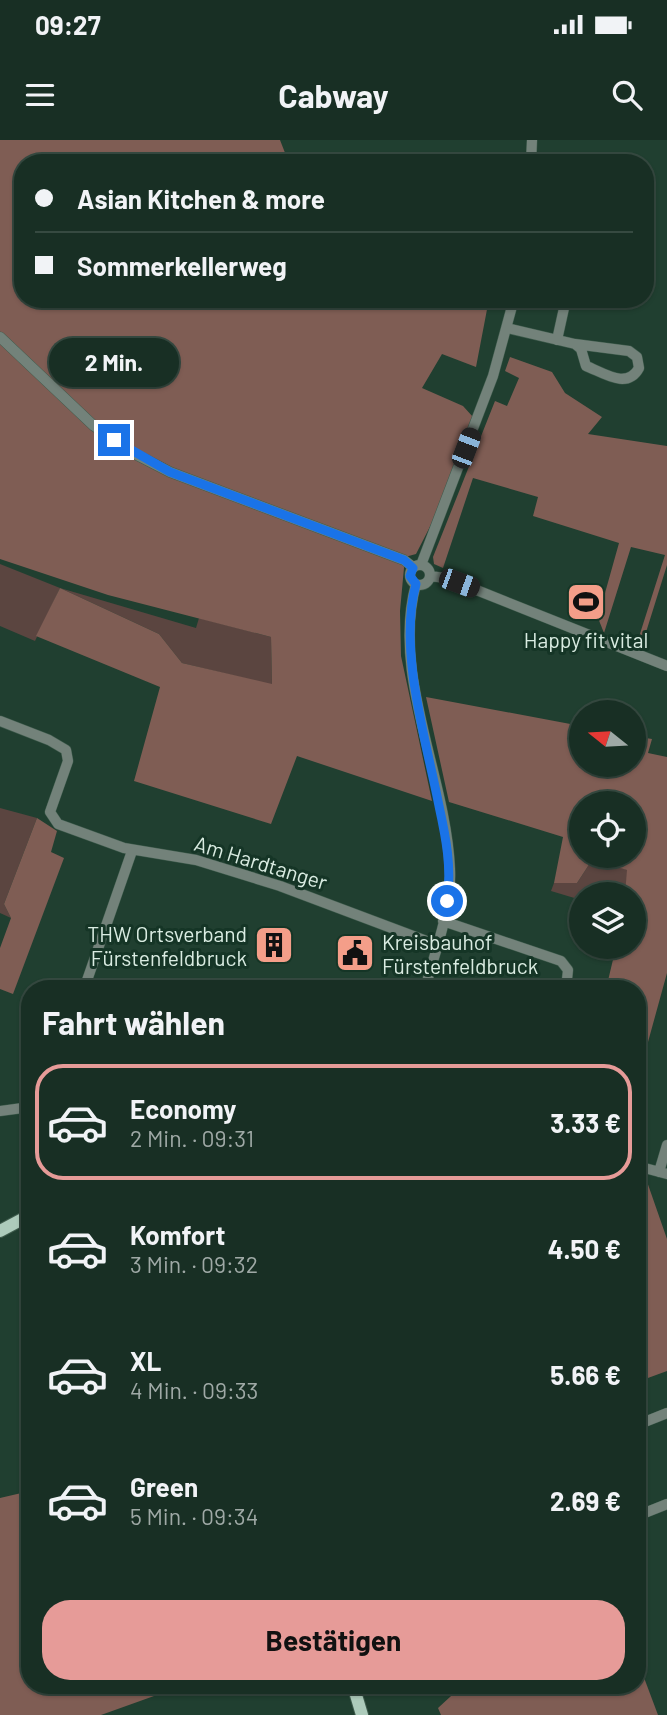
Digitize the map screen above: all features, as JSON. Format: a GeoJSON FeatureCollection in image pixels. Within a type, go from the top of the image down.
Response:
{"type":"FeatureCollection","features":[{"type":"Feature","properties":{"kind":"main road"},"geometry":{"type":"LineString","coordinates":[[0,1231],[21,1220]]}},
{"type":"Feature","properties":{"kind":"main road"},"geometry":{"type":"LineString","coordinates":[[355,1694],[362,1715]]}},
{"type":"Feature","properties":{"kind":"street"},"geometry":{"type":"LineString","coordinates":[[427,980],[450,881],[449,859],[409,639],[410,611],[416,584],[410,576],[417,566],[490,384],[512,308]]}},
{"type":"Feature","properties":{"kind":"street"},"geometry":{"type":"LineString","coordinates":[[556,340],[564,308]]}},
{"type":"Feature","properties":{"kind":"street"},"geometry":{"type":"LineString","coordinates":[[507,328],[575,344],[629,351],[636,357],[639,368],[635,376],[626,380],[616,379],[586,366],[582,349],[575,344]]}},
{"type":"Feature","properties":{"kind":"street"},"geometry":{"type":"LineString","coordinates":[[0,337],[94,426],[133,453],[170,472],[428,568],[430,576]]}},
{"type":"Feature","properties":{"kind":"street"},"geometry":{"type":"LineString","coordinates":[[416,584],[424,584],[430,576]]}},
{"type":"Feature","properties":{"kind":"street"},"geometry":{"type":"LineString","coordinates":[[430,576],[445,578],[474,589],[667,666]]}},
{"type":"Feature","properties":{"kind":"street","name":"Am Hardtanger"},"geometry":{"type":"LineString","coordinates":[[1,723],[49,740],[66,750],[68,761],[50,812],[53,820],[132,851],[196,860],[248,876],[437,945]]}},
{"type":"Feature","properties":{"kind":"street"},"geometry":{"type":"LineString","coordinates":[[91,980],[132,851]]}},
{"type":"Feature","properties":{"kind":"street"},"geometry":{"type":"LineString","coordinates":[[443,921],[561,961],[568,970],[567,980]]}},
{"type":"Feature","properties":{"kind":"street"},"geometry":{"type":"LineString","coordinates":[[0,1111],[21,1108]]}},
{"type":"Feature","properties":{"kind":"street"},"geometry":{"type":"LineString","coordinates":[[646,1168],[663,1173],[667,1145]]}},
{"type":"Feature","properties":{"kind":"street"},"geometry":{"type":"LineString","coordinates":[[646,1421],[667,1413]]}},
{"type":"Feature","properties":{"kind":"street"},"geometry":{"type":"LineString","coordinates":[[646,1513],[667,1504]]}},
{"type":"Feature","properties":{"kind":"shaded area"},"geometry":{"type":"Polygon","coordinates":[[[0,140],[280,140],[285,154],[14,154],[14,308],[487,308],[476,367],[442,354],[422,388],[463,406],[473,417],[438,511],[416,554],[405,557],[400,611],[401,656],[432,801],[297,756],[271,824],[134,781],[160,687],[36,636],[60,588],[159,634],[182,663],[272,684],[271,637],[108,595],[0,559],[0,140]]]}},
{"type":"Feature","properties":{"kind":"shaded area"},"geometry":{"type":"Polygon","coordinates":[[[510,357],[552,372],[565,393],[602,417],[588,434],[667,446],[667,565],[642,645],[638,640],[665,555],[631,547],[604,633],[598,618],[619,543],[533,516],[538,497],[473,478],[443,568],[434,564],[433,557],[495,401],[507,406],[519,378],[505,371],[510,357]]]}},
{"type":"Feature","properties":{"kind":"shaded area"},"geometry":{"type":"Polygon","coordinates":[[[0,564],[60,588],[35,641],[0,626],[0,564]]]}},
{"type":"Feature","properties":{"kind":"shaded area"},"geometry":{"type":"Polygon","coordinates":[[[60,588],[196,628],[199,618],[271,637],[272,685],[182,663],[159,634],[60,588]]]}},
{"type":"Feature","properties":{"kind":"shaded area"},"geometry":{"type":"Polygon","coordinates":[[[426,697],[569,724],[569,777],[646,777],[646,738],[652,739],[648,753],[667,757],[667,973],[646,1049],[646,980],[608,980],[613,959],[646,959],[646,882],[626,882],[627,870],[620,868],[646,868],[646,791],[569,791],[569,868],[587,868],[578,882],[554,883],[563,837],[449,802],[426,697]]]}},
{"type":"Feature","properties":{"kind":"shaded area"},"geometry":{"type":"Polygon","coordinates":[[[0,808],[37,818],[4,904],[11,918],[0,913],[0,808]]]}},
{"type":"Feature","properties":{"kind":"shaded area"},"geometry":{"type":"Polygon","coordinates":[[[37,818],[57,831],[51,852],[64,858],[13,994],[0,989],[0,948],[11,918],[4,904],[37,818]]]}},
{"type":"Feature","properties":{"kind":"shaded area"},"geometry":{"type":"Polygon","coordinates":[[[587,868],[628,870],[626,882],[578,882],[587,868]]]}},
{"type":"Feature","properties":{"kind":"shaded area"},"geometry":{"type":"Polygon","coordinates":[[[554,883],[569,883],[569,896],[551,891],[554,883]]]}},
{"type":"Feature","properties":{"kind":"shaded area"},"geometry":{"type":"Polygon","coordinates":[[[646,1179],[667,1239],[667,1371],[646,1379],[646,1179]]]}},
{"type":"Feature","properties":{"kind":"shaded area"},"geometry":{"type":"Polygon","coordinates":[[[21,1493],[21,1694],[160,1694],[101,1715],[0,1715],[0,1498],[21,1493]]]}},
{"type":"Feature","properties":{"kind":"shaded area"},"geometry":{"type":"Polygon","coordinates":[[[646,1683],[658,1715],[441,1715],[438,1708],[453,1694],[646,1694],[646,1683]]]}},
{"type":"Feature","properties":{"kind":"place","name":"Happy fit vital"},"geometry":{"type":"Point","coordinates":[586,602]}},
{"type":"Feature","properties":{"kind":"place","name":"THW Ortsverband Fürstenfeldbruck"},"geometry":{"type":"Point","coordinates":[274,945]}},
{"type":"Feature","properties":{"kind":"place","name":"Kreisbauhof Fürstenfeldbruck"},"geometry":{"type":"Point","coordinates":[355,953]}},
{"type":"Feature","properties":{"kind":"route"},"geometry":{"type":"LineString","coordinates":[[114,440],[170,472],[404,560],[413,568],[410,576],[416,584],[410,611],[410,655],[449,859],[447,901]]}}]}
